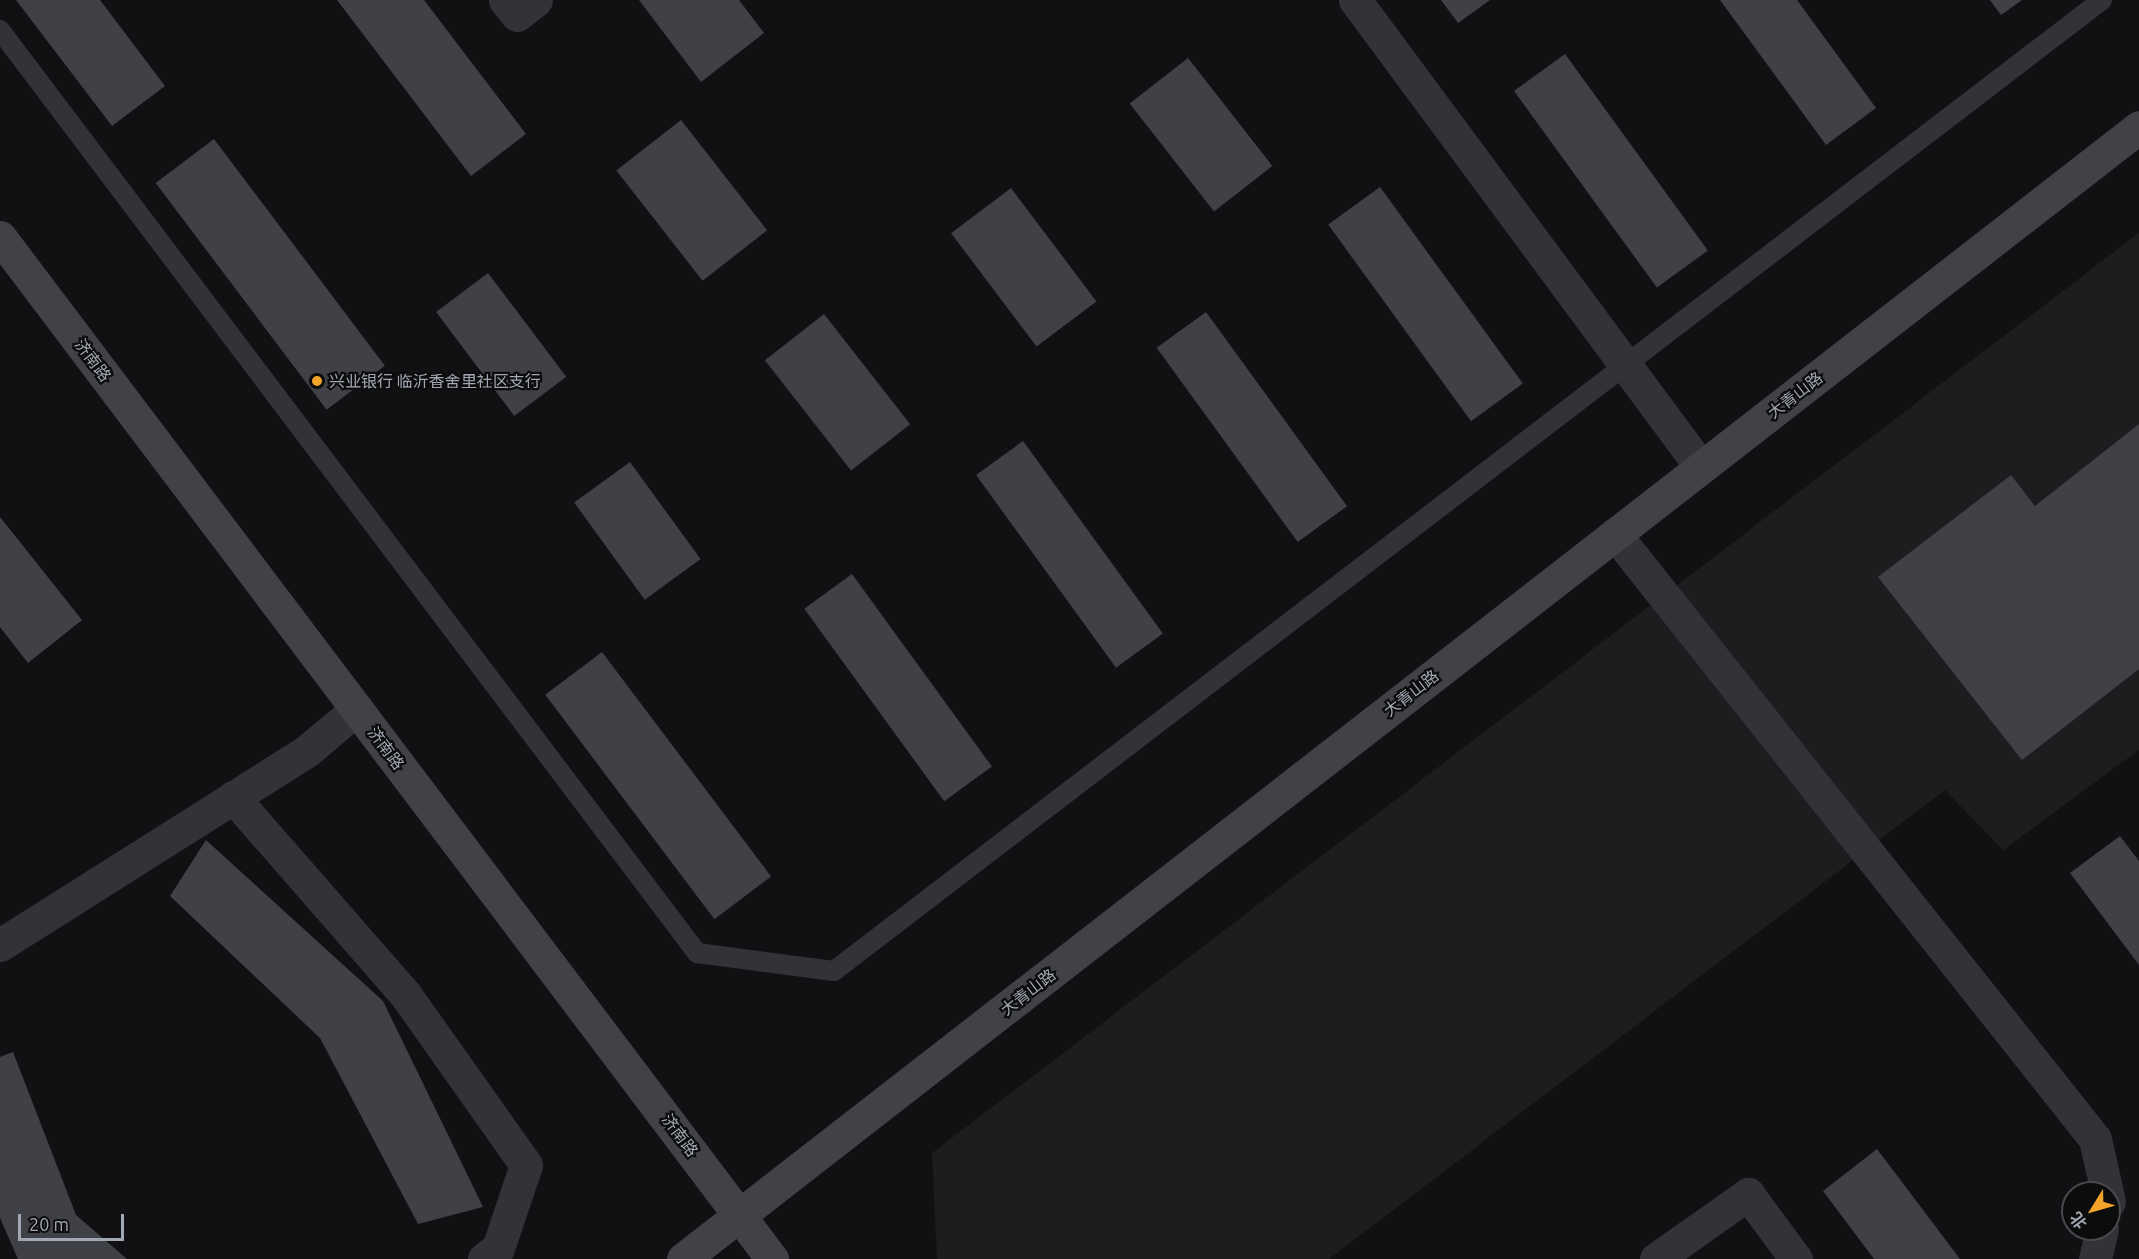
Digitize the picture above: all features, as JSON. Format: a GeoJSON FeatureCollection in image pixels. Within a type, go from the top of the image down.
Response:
{"type":"FeatureCollection","features":[{"type":"Feature","properties":{"kind":"street"},"geometry":{"type":"LineString","coordinates":[[505,0],[517,15],[536,0]]}},
{"type":"Feature","properties":{"kind":"street"},"geometry":{"type":"LineString","coordinates":[[1355,0],[1701,468]]}},
{"type":"Feature","properties":{"kind":"street","name":"大青山路"},"geometry":{"type":"LineString","coordinates":[[683,1259],[2139,127]]}},
{"type":"Feature","properties":{"kind":"street","name":"济南路"},"geometry":{"type":"LineString","coordinates":[[0,237],[772,1259]]}},
{"type":"Feature","properties":{"kind":"street"},"geometry":{"type":"LineString","coordinates":[[1615,534],[2096,1139],[2105,1181]]}},
{"type":"Feature","properties":{"kind":"street"},"geometry":{"type":"LineString","coordinates":[[0,945],[308,750],[357,709]]}},
{"type":"Feature","properties":{"kind":"street"},"geometry":{"type":"LineString","coordinates":[[233,797],[405,994],[526,1165],[498,1248],[484,1259]]}},
{"type":"Feature","properties":{"kind":"street"},"geometry":{"type":"LineString","coordinates":[[1656,1259],[1748,1194],[1796,1259]]}},
{"type":"Feature","properties":{"kind":"street"},"geometry":{"type":"LineString","coordinates":[[2094,1259],[2099,1241]]}},
{"type":"Feature","properties":{"kind":"lane"},"geometry":{"type":"LineString","coordinates":[[0,30],[697,953],[834,971],[2102,0]]}},
{"type":"Feature","properties":{"kind":"shaded area"},"geometry":{"type":"Polygon","coordinates":[[[2139,233],[2139,750],[2003,850],[1945,790],[1329,1259],[937,1259],[932,1153],[2139,233]]]}},
{"type":"Feature","properties":{"kind":"building"},"geometry":{"type":"Polygon","coordinates":[[[16,0],[100,0],[165,86],[112,126],[16,0]]]}},
{"type":"Feature","properties":{"kind":"building"},"geometry":{"type":"Polygon","coordinates":[[[337,0],[424,0],[526,134],[471,176],[337,0]]]}},
{"type":"Feature","properties":{"kind":"building"},"geometry":{"type":"Polygon","coordinates":[[[639,0],[739,0],[764,33],[701,82],[639,0]]]}},
{"type":"Feature","properties":{"kind":"building"},"geometry":{"type":"Polygon","coordinates":[[[1441,0],[1490,0],[1458,23],[1441,0]]]}},
{"type":"Feature","properties":{"kind":"building"},"geometry":{"type":"Polygon","coordinates":[[[1720,0],[1797,0],[1876,108],[1826,145],[1720,0]]]}},
{"type":"Feature","properties":{"kind":"building"},"geometry":{"type":"Polygon","coordinates":[[[1990,0],[2022,0],[2001,15],[1990,0]]]}},
{"type":"Feature","properties":{"kind":"building"},"geometry":{"type":"Polygon","coordinates":[[[1565,54],[1708,251],[1657,288],[1514,91],[1565,54]]]}},
{"type":"Feature","properties":{"kind":"building"},"geometry":{"type":"Polygon","coordinates":[[[1188,58],[1272,166],[1214,212],[1130,104],[1188,58]]]}},
{"type":"Feature","properties":{"kind":"building"},"geometry":{"type":"Polygon","coordinates":[[[681,120],[767,230],[703,281],[616,170],[681,120]]]}},
{"type":"Feature","properties":{"kind":"building"},"geometry":{"type":"Polygon","coordinates":[[[214,139],[385,366],[327,410],[156,183],[214,139]]]}},
{"type":"Feature","properties":{"kind":"building"},"geometry":{"type":"Polygon","coordinates":[[[1380,187],[1523,384],[1471,421],[1328,225],[1380,187]]]}},
{"type":"Feature","properties":{"kind":"building"},"geometry":{"type":"Polygon","coordinates":[[[1011,188],[1096,301],[1037,347],[951,233],[1011,188]]]}},
{"type":"Feature","properties":{"kind":"building"},"geometry":{"type":"Polygon","coordinates":[[[488,273],[566,377],[514,416],[436,312],[488,273]]]}},
{"type":"Feature","properties":{"kind":"building"},"geometry":{"type":"Polygon","coordinates":[[[1206,312],[1347,506],[1298,542],[1157,348],[1206,312]]]}},
{"type":"Feature","properties":{"kind":"building"},"geometry":{"type":"Polygon","coordinates":[[[824,314],[910,424],[851,470],[765,360],[824,314]]]}},
{"type":"Feature","properties":{"kind":"building"},"geometry":{"type":"Polygon","coordinates":[[[2139,424],[2139,669],[2022,760],[1878,577],[2011,475],[2035,506],[2139,424]]]}},
{"type":"Feature","properties":{"kind":"building"},"geometry":{"type":"Polygon","coordinates":[[[1023,441],[1163,634],[1116,668],[976,475],[1023,441]]]}},
{"type":"Feature","properties":{"kind":"building"},"geometry":{"type":"Polygon","coordinates":[[[630,462],[701,559],[645,600],[574,503],[630,462]]]}},
{"type":"Feature","properties":{"kind":"building"},"geometry":{"type":"Polygon","coordinates":[[[0,517],[82,620],[28,663],[0,627],[0,517]]]}},
{"type":"Feature","properties":{"kind":"building"},"geometry":{"type":"Polygon","coordinates":[[[852,574],[992,767],[944,801],[804,609],[852,574]]]}},
{"type":"Feature","properties":{"kind":"building"},"geometry":{"type":"Polygon","coordinates":[[[602,652],[771,876],[714,919],[545,695],[602,652]]]}},
{"type":"Feature","properties":{"kind":"building"},"geometry":{"type":"Polygon","coordinates":[[[2120,836],[2139,861],[2139,965],[2070,873],[2120,836]]]}},
{"type":"Feature","properties":{"kind":"building"},"geometry":{"type":"Polygon","coordinates":[[[206,840],[383,1001],[483,1207],[418,1224],[320,1038],[170,896],[206,840]]]}},
{"type":"Feature","properties":{"kind":"building"},"geometry":{"type":"Polygon","coordinates":[[[13,1052],[76,1215],[127,1259],[18,1259],[0,1218],[0,1057],[13,1052]]]}},
{"type":"Feature","properties":{"kind":"building"},"geometry":{"type":"Polygon","coordinates":[[[1877,1149],[1960,1259],[1874,1259],[1823,1191],[1877,1149]]]}},
{"type":"Feature","properties":{"kind":"place","name":"兴业银行 临沂香舍里社区支行"},"geometry":{"type":"Point","coordinates":[317,381]}}]}
